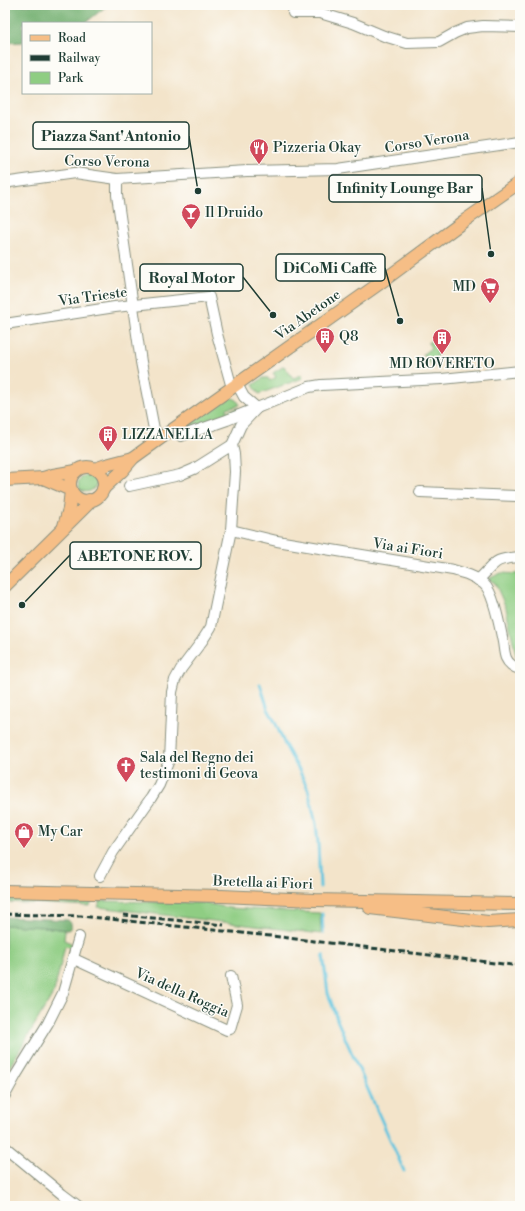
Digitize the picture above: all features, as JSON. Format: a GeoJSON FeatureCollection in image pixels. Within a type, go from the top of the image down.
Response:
{"type":"FeatureCollection","features":[{"type":"Feature","properties":{"kind":"main road","name":"Via Abetone"},"geometry":{"type":"LineString","coordinates":[[133,458],[520,182]]}},
{"type":"Feature","properties":{"kind":"main road"},"geometry":{"type":"LineString","coordinates":[[5,480],[43,478],[76,471],[85,467],[95,469],[133,458]]}},
{"type":"Feature","properties":{"kind":"main road"},"geometry":{"type":"LineString","coordinates":[[76,471],[71,478],[70,486],[74,494],[79,498],[89,500],[98,496],[103,489],[126,468],[133,458]]}},
{"type":"Feature","properties":{"kind":"main road"},"geometry":{"type":"LineString","coordinates":[[95,469],[103,480],[103,489]]}},
{"type":"Feature","properties":{"kind":"main road"},"geometry":{"type":"LineString","coordinates":[[43,478],[72,490]]}},
{"type":"Feature","properties":{"kind":"main road"},"geometry":{"type":"LineString","coordinates":[[64,527],[72,490]]}},
{"type":"Feature","properties":{"kind":"main road"},"geometry":{"type":"LineString","coordinates":[[5,586],[88,504],[89,500]]}},
{"type":"Feature","properties":{"kind":"main road","name":"Bretella ai Fiori"},"geometry":{"type":"LineString","coordinates":[[5,891],[520,904]]}},
{"type":"Feature","properties":{"kind":"main road"},"geometry":{"type":"LineString","coordinates":[[315,900],[412,914],[488,922],[520,920]]}},
{"type":"Feature","properties":{"kind":"street"},"geometry":{"type":"LineString","coordinates":[[292,13],[320,12],[407,43],[439,42],[467,28],[483,26],[520,27]]}},
{"type":"Feature","properties":{"kind":"street","name":"Corso Verona"},"geometry":{"type":"LineString","coordinates":[[5,185],[10,182],[75,173],[117,179],[247,171],[338,169],[520,142]]}},
{"type":"Feature","properties":{"kind":"street"},"geometry":{"type":"LineString","coordinates":[[117,179],[117,195],[146,390],[154,429],[158,440]]}},
{"type":"Feature","properties":{"kind":"street","name":"Via Trieste"},"geometry":{"type":"LineString","coordinates":[[5,324],[115,307],[210,297],[217,334],[234,386]]}},
{"type":"Feature","properties":{"kind":"street"},"geometry":{"type":"LineString","coordinates":[[181,436],[309,387],[321,385],[442,379],[520,371]]}},
{"type":"Feature","properties":{"kind":"street"},"geometry":{"type":"LineString","coordinates":[[234,386],[257,408]]}},
{"type":"Feature","properties":{"kind":"street"},"geometry":{"type":"LineString","coordinates":[[129,486],[180,475],[194,469],[232,445],[241,425],[257,408]]}},
{"type":"Feature","properties":{"kind":"street"},"geometry":{"type":"LineString","coordinates":[[100,876],[113,852],[159,785],[169,760],[172,692],[175,680],[181,669],[211,627],[231,530],[235,472],[232,445]]}},
{"type":"Feature","properties":{"kind":"street"},"geometry":{"type":"LineString","coordinates":[[420,492],[520,496]]}},
{"type":"Feature","properties":{"kind":"street","name":"Via ai Fiori"},"geometry":{"type":"LineString","coordinates":[[231,530],[276,541],[463,572],[478,580],[486,587],[490,594],[500,628],[506,658],[516,668],[520,669]]}},
{"type":"Feature","properties":{"kind":"street"},"geometry":{"type":"LineString","coordinates":[[478,580],[496,561],[520,557]]}},
{"type":"Feature","properties":{"kind":"street"},"geometry":{"type":"LineString","coordinates":[[5,1095],[48,1023],[63,993],[74,959],[79,937]]}},
{"type":"Feature","properties":{"kind":"street","name":"Via della Roggia"},"geometry":{"type":"LineString","coordinates":[[74,959],[227,1030],[230,1029],[237,1005],[231,976]]}},
{"type":"Feature","properties":{"kind":"street"},"geometry":{"type":"LineString","coordinates":[[5,1147],[78,1206]]}},
{"type":"Feature","properties":{"kind":"green space"},"geometry":{"type":"Polygon","coordinates":[[[5,5],[108,5],[86,22],[22,22],[22,42],[5,43],[5,5]]]}},
{"type":"Feature","properties":{"kind":"green space"},"geometry":{"type":"Polygon","coordinates":[[[435,337],[438,366],[432,366],[423,354],[431,348],[428,343],[435,337]]]}},
{"type":"Feature","properties":{"kind":"green space"},"geometry":{"type":"Polygon","coordinates":[[[284,366],[293,378],[302,375],[303,378],[259,394],[253,385],[263,378],[268,378],[270,381],[276,377],[273,373],[284,366]]]}},
{"type":"Feature","properties":{"kind":"green space"},"geometry":{"type":"Polygon","coordinates":[[[233,398],[237,400],[240,405],[227,408],[227,411],[239,408],[236,414],[199,427],[188,425],[226,399],[233,398]]]}},
{"type":"Feature","properties":{"kind":"green space"},"geometry":{"type":"Polygon","coordinates":[[[87,475],[93,476],[97,481],[94,489],[85,492],[80,490],[78,483],[82,477],[87,475]]]}},
{"type":"Feature","properties":{"kind":"green space"},"geometry":{"type":"Polygon","coordinates":[[[501,573],[520,574],[520,657],[516,656],[506,608],[495,583],[488,579],[501,573]]]}},
{"type":"Feature","properties":{"kind":"green space"},"geometry":{"type":"Polygon","coordinates":[[[5,899],[92,901],[90,906],[5,902],[5,899]]]}},
{"type":"Feature","properties":{"kind":"green space"},"geometry":{"type":"Polygon","coordinates":[[[100,901],[205,903],[229,908],[320,913],[321,934],[98,907],[100,901]]]}},
{"type":"Feature","properties":{"kind":"green space"},"geometry":{"type":"Polygon","coordinates":[[[5,917],[68,920],[71,926],[68,930],[5,925],[5,917]]]}},
{"type":"Feature","properties":{"kind":"green space"},"geometry":{"type":"Polygon","coordinates":[[[5,925],[44,927],[65,930],[64,940],[71,943],[72,948],[65,946],[54,992],[5,1076],[5,925]]]}},
{"type":"Feature","properties":{"kind":"waterway"},"geometry":{"type":"LineString","coordinates":[[260,684],[268,709],[308,789],[316,824],[320,887]]}},
{"type":"Feature","properties":{"kind":"waterway"},"geometry":{"type":"LineString","coordinates":[[322,914],[323,933]]}},
{"type":"Feature","properties":{"kind":"waterway"},"geometry":{"type":"LineString","coordinates":[[323,955],[328,993],[338,1022],[404,1171]]}},
{"type":"Feature","properties":{"kind":"railway"},"geometry":{"type":"LineString","coordinates":[[5,914],[81,916],[280,937],[520,966]]}},
{"type":"Feature","properties":{"kind":"railway"},"geometry":{"type":"LineString","coordinates":[[123,915],[224,925]]}},
{"type":"Feature","properties":{"kind":"place","name":"Pizzeria Okay"},"geometry":{"type":"Point","coordinates":[259,165]}},
{"type":"Feature","properties":{"kind":"place","name":"Piazza Sant'Antonio"},"geometry":{"type":"Point","coordinates":[198,191]}},
{"type":"Feature","properties":{"kind":"place","name":"Il Druido"},"geometry":{"type":"Point","coordinates":[191,230]}},
{"type":"Feature","properties":{"kind":"place","name":"Infinity Lounge Bar"},"geometry":{"type":"Point","coordinates":[491,254]}},
{"type":"Feature","properties":{"kind":"place","name":"MD"},"geometry":{"type":"Point","coordinates":[490,304]}},
{"type":"Feature","properties":{"kind":"place","name":"Royal Motor"},"geometry":{"type":"Point","coordinates":[273,315]}},
{"type":"Feature","properties":{"kind":"place","name":"DiCoMi Caffè"},"geometry":{"type":"Point","coordinates":[400,321]}},
{"type":"Feature","properties":{"kind":"place","name":"Q8"},"geometry":{"type":"Point","coordinates":[325,354]}},
{"type":"Feature","properties":{"kind":"place","name":"MD ROVERETO"},"geometry":{"type":"Point","coordinates":[442,355]}},
{"type":"Feature","properties":{"kind":"place","name":"LIZZANELLA"},"geometry":{"type":"Point","coordinates":[108,452]}},
{"type":"Feature","properties":{"kind":"place","name":"ABETONE ROV."},"geometry":{"type":"Point","coordinates":[22,605]}},
{"type":"Feature","properties":{"kind":"place","name":"Sala del Regno dei testimoni di Geova"},"geometry":{"type":"Point","coordinates":[126,783]}},
{"type":"Feature","properties":{"kind":"place","name":"My Car"},"geometry":{"type":"Point","coordinates":[24,849]}}]}
